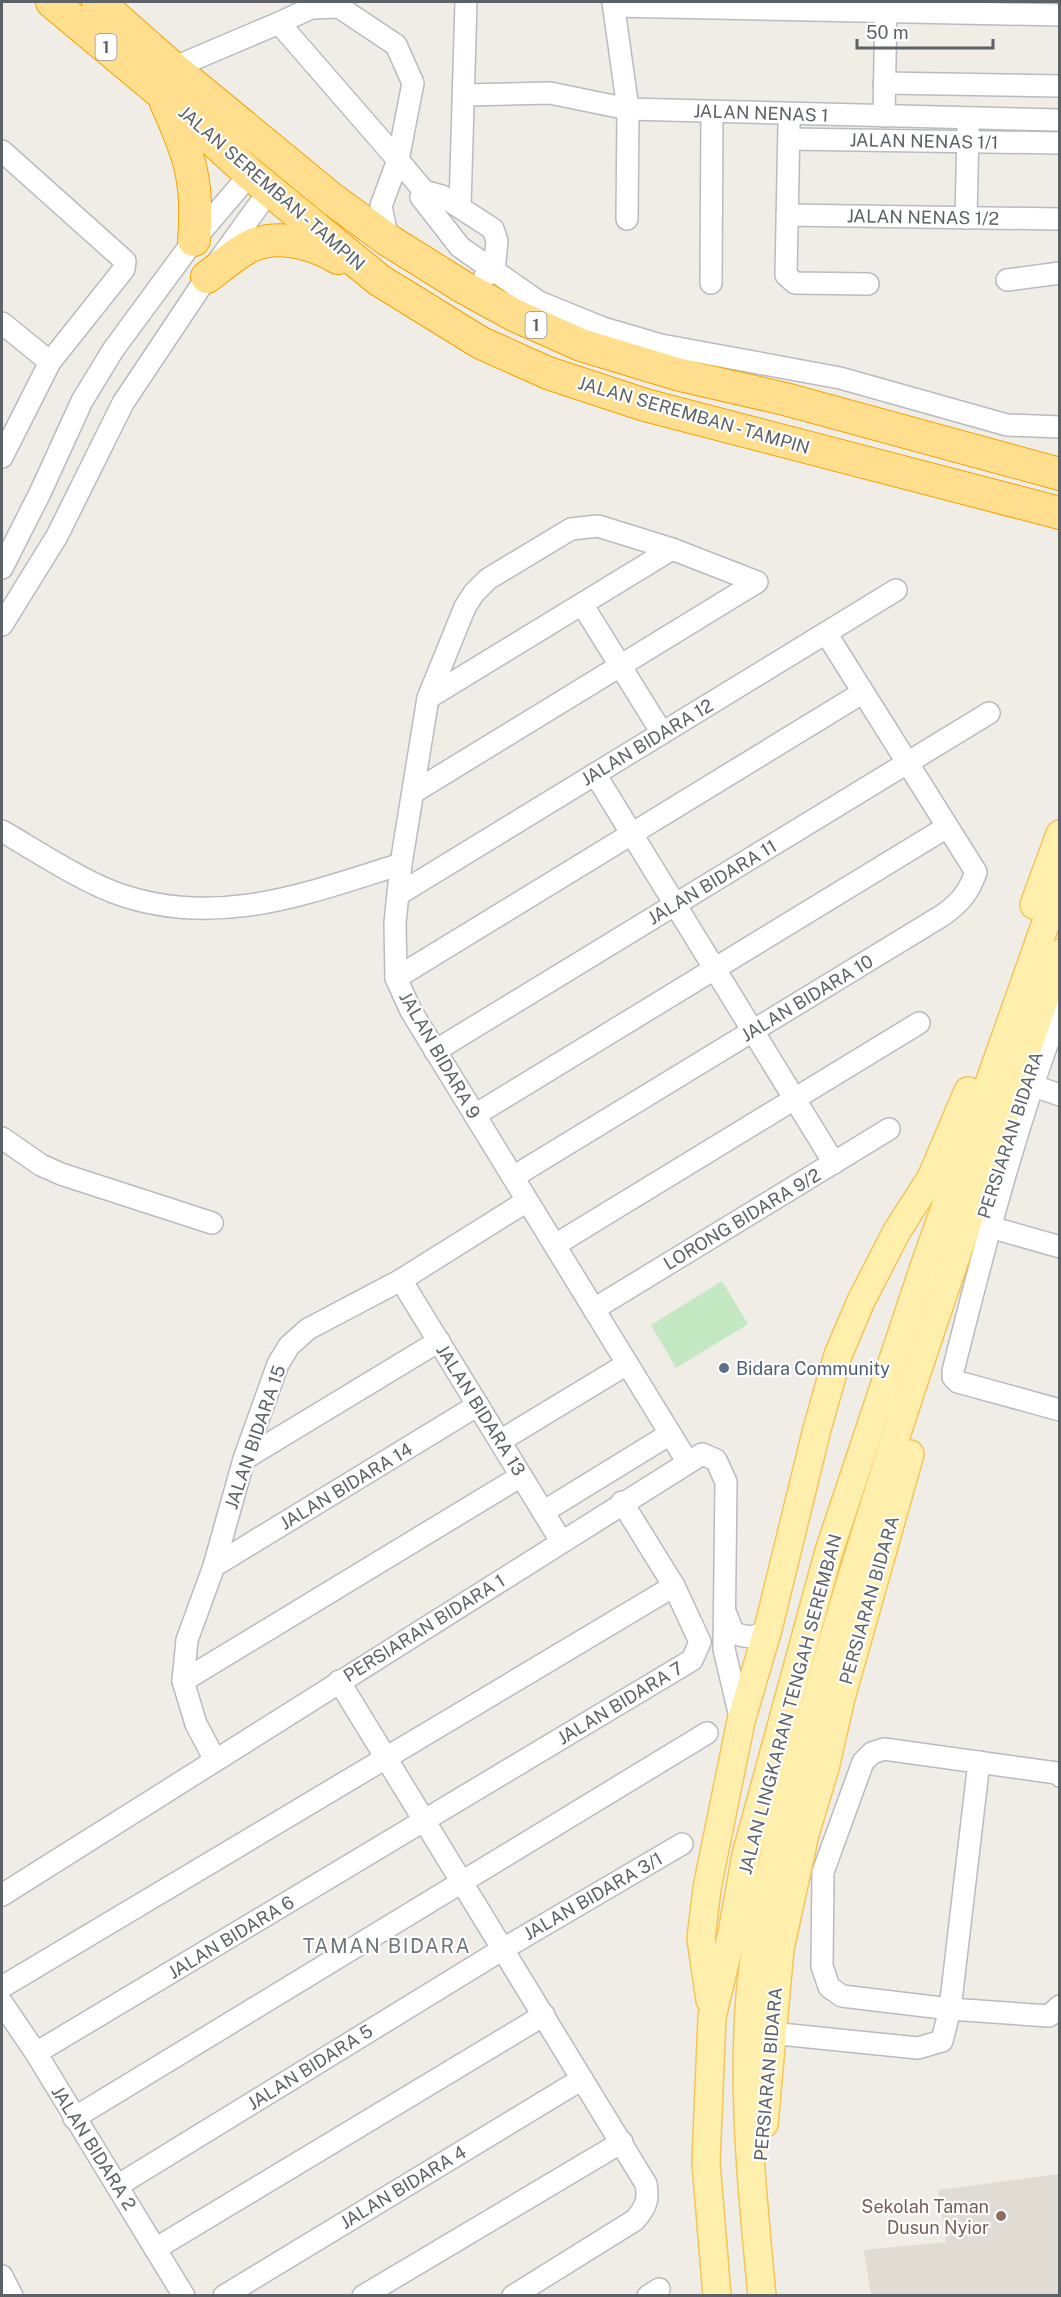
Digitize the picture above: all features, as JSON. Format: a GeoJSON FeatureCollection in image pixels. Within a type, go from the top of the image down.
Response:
{"type":"FeatureCollection","features":[{"type":"Feature","properties":{"kind":"highway","name":"JALAN SEREMBAN - TAMPIN"},"geometry":{"type":"LineString","coordinates":[[52,2],[167,80],[388,240],[463,287],[514,315],[581,345],[680,375],[789,384],[1052,467]]}},
{"type":"Feature","properties":{"kind":"highway","name":"JALAN SEREMBAN - TAMPIN"},"geometry":{"type":"LineString","coordinates":[[98,2],[260,182],[379,280],[481,343],[548,373],[645,405],[1059,513]]}},
{"type":"Feature","properties":{"kind":"highway"},"geometry":{"type":"LineString","coordinates":[[167,80],[178,129],[195,181],[197,205],[194,240]]}},
{"type":"Feature","properties":{"kind":"highway"},"geometry":{"type":"LineString","coordinates":[[207,277],[253,245],[282,240],[321,248],[379,280]]}},
{"type":"Feature","properties":{"kind":"highway"},"geometry":{"type":"LineString","coordinates":[[1023,502],[1059,538]]}},
{"type":"Feature","properties":{"kind":"main road"},"geometry":{"type":"LineString","coordinates":[[712,2017],[701,1938],[707,1888],[741,1721],[768,1629],[838,1355],[861,1301],[897,1231],[931,1178],[960,1113],[1059,834]]}},
{"type":"Feature","properties":{"kind":"main road","name":"PERSIARAN BIDARA"},"geometry":{"type":"LineString","coordinates":[[924,1267],[1059,883]]}},
{"type":"Feature","properties":{"kind":"main road","name":"PERSIARAN BIDARA"},"geometry":{"type":"LineString","coordinates":[[862,1545],[1059,953]]}},
{"type":"Feature","properties":{"kind":"main road","name":"PERSIARAN BIDARA"},"geometry":{"type":"LineString","coordinates":[[756,2230],[770,2033],[780,1949],[806,1834],[825,1768],[841,1698],[932,1372],[1059,987]]}},
{"type":"Feature","properties":{"kind":"main road","name":"JALAN LINGKARAN TENGAH SEREMBAN"},"geometry":{"type":"LineString","coordinates":[[717,2295],[706,2162],[712,2017],[732,1933],[746,1855],[829,1551],[924,1267]]}},
{"type":"Feature","properties":{"kind":"main road","name":"JALAN LINGKARAN TENGAH SEREMBAN"},"geometry":{"type":"LineString","coordinates":[[762,2295],[747,2112],[749,2008],[760,1934],[786,1806],[862,1545]]}},
{"type":"Feature","properties":{"kind":"street"},"geometry":{"type":"LineString","coordinates":[[460,206],[466,2]]}},
{"type":"Feature","properties":{"kind":"street"},"geometry":{"type":"LineString","coordinates":[[627,219],[628,109],[614,4],[886,7],[1059,15]]}},
{"type":"Feature","properties":{"kind":"street"},"geometry":{"type":"LineString","coordinates":[[167,80],[310,8],[339,7],[396,45],[413,83],[398,160],[381,206],[388,240]]}},
{"type":"Feature","properties":{"kind":"street"},"geometry":{"type":"LineString","coordinates":[[884,116],[886,7]]}},
{"type":"Feature","properties":{"kind":"street"},"geometry":{"type":"LineString","coordinates":[[279,23],[424,191],[442,196],[493,229],[497,241],[494,271]]}},
{"type":"Feature","properties":{"kind":"street"},"geometry":{"type":"LineString","coordinates":[[884,83],[1053,86],[1053,120]]}},
{"type":"Feature","properties":{"kind":"street","name":"JALAN NENAS 1"},"geometry":{"type":"LineString","coordinates":[[464,95],[550,93],[628,109],[789,115],[1053,120]]}},
{"type":"Feature","properties":{"kind":"street"},"geometry":{"type":"LineString","coordinates":[[711,283],[712,112]]}},
{"type":"Feature","properties":{"kind":"street"},"geometry":{"type":"LineString","coordinates":[[789,115],[786,274],[795,283],[868,284]]}},
{"type":"Feature","properties":{"kind":"street"},"geometry":{"type":"LineString","coordinates":[[966,218],[969,118]]}},
{"type":"Feature","properties":{"kind":"street","name":"JALAN NENAS 1/1"},"geometry":{"type":"LineString","coordinates":[[789,139],[1059,143]]}},
{"type":"Feature","properties":{"kind":"street"},"geometry":{"type":"LineString","coordinates":[[2,151],[125,261],[124,269],[50,362],[2,457]]}},
{"type":"Feature","properties":{"kind":"street"},"geometry":{"type":"LineString","coordinates":[[2,567],[40,493],[81,401],[113,350],[194,240],[260,182]]}},
{"type":"Feature","properties":{"kind":"street"},"geometry":{"type":"LineString","coordinates":[[2,625],[57,536],[123,403],[207,277],[260,182]]}},
{"type":"Feature","properties":{"kind":"street"},"geometry":{"type":"LineString","coordinates":[[424,191],[421,197],[460,247],[539,302],[603,328],[789,384],[840,378],[1007,425],[1059,427]]}},
{"type":"Feature","properties":{"kind":"street","name":"JALAN NENAS 1/2"},"geometry":{"type":"LineString","coordinates":[[787,215],[1059,219]]}},
{"type":"Feature","properties":{"kind":"street"},"geometry":{"type":"LineString","coordinates":[[463,287],[494,271]]}},
{"type":"Feature","properties":{"kind":"street"},"geometry":{"type":"LineString","coordinates":[[1007,280],[1059,273]]}},
{"type":"Feature","properties":{"kind":"street"},"geometry":{"type":"LineString","coordinates":[[2,323],[50,362]]}},
{"type":"Feature","properties":{"kind":"street"},"geometry":{"type":"LineString","coordinates":[[2,420],[23,412]]}},
{"type":"Feature","properties":{"kind":"street","name":"JALAN BIDARA 9"},"geometry":{"type":"LineString","coordinates":[[621,666],[757,584],[755,579],[672,549],[598,526],[585,526],[571,529],[497,573],[474,593],[465,607],[428,698],[401,864],[395,923],[396,978],[411,1011],[435,1051],[687,1461]]}},
{"type":"Feature","properties":{"kind":"street"},"geometry":{"type":"LineString","coordinates":[[428,698],[672,549]]}},
{"type":"Feature","properties":{"kind":"street","name":"JALAN BIDARA 12"},"geometry":{"type":"LineString","coordinates":[[399,894],[896,590]]}},
{"type":"Feature","properties":{"kind":"street"},"geometry":{"type":"LineString","coordinates":[[582,604],[662,734]]}},
{"type":"Feature","properties":{"kind":"street","name":"JALAN BIDARA 10"},"geometry":{"type":"LineString","coordinates":[[513,1177],[959,903],[971,888],[975,872],[826,633]]}},
{"type":"Feature","properties":{"kind":"street"},"geometry":{"type":"LineString","coordinates":[[414,792],[621,666]]}},
{"type":"Feature","properties":{"kind":"street"},"geometry":{"type":"LineString","coordinates":[[396,978],[862,693]]}},
{"type":"Feature","properties":{"kind":"street","name":"JALAN BIDARA 11"},"geometry":{"type":"LineString","coordinates":[[435,1051],[989,713]]}},
{"type":"Feature","properties":{"kind":"street"},"geometry":{"type":"LineString","coordinates":[[595,774],[834,1163]]}},
{"type":"Feature","properties":{"kind":"street"},"geometry":{"type":"LineString","coordinates":[[475,1115],[947,827]]}},
{"type":"Feature","properties":{"kind":"street"},"geometry":{"type":"LineString","coordinates":[[2,831],[111,892],[174,907],[217,909],[285,900],[401,864]]}},
{"type":"Feature","properties":{"kind":"street"},"geometry":{"type":"LineString","coordinates":[[1059,1009],[1031,1085],[990,1227],[953,1377],[958,1382],[1059,1410]]}},
{"type":"Feature","properties":{"kind":"street"},"geometry":{"type":"LineString","coordinates":[[555,1245],[919,1023]]}},
{"type":"Feature","properties":{"kind":"street"},"geometry":{"type":"LineString","coordinates":[[1031,1085],[1059,1095]]}},
{"type":"Feature","properties":{"kind":"street","name":"LORONG BIDARA 9/2"},"geometry":{"type":"LineString","coordinates":[[594,1310],[890,1129]]}},
{"type":"Feature","properties":{"kind":"street"},"geometry":{"type":"LineString","coordinates":[[5,1147],[61,1174],[212,1224]]}},
{"type":"Feature","properties":{"kind":"street","name":"JALAN BIDARA 15"},"geometry":{"type":"LineString","coordinates":[[215,1760],[196,1724],[183,1681],[187,1640],[214,1566],[244,1460],[278,1365],[289,1346],[308,1329],[401,1280],[527,1201]]}},
{"type":"Feature","properties":{"kind":"street"},"geometry":{"type":"LineString","coordinates":[[990,1227],[1059,1247]]}},
{"type":"Feature","properties":{"kind":"street","name":"JALAN BIDARA 13"},"geometry":{"type":"LineString","coordinates":[[401,1280],[561,1541]]}},
{"type":"Feature","properties":{"kind":"street"},"geometry":{"type":"LineString","coordinates":[[244,1460],[439,1341]]}},
{"type":"Feature","properties":{"kind":"street"},"geometry":{"type":"LineString","coordinates":[[500,1441],[627,1364]]}},
{"type":"Feature","properties":{"kind":"street","name":"JALAN BIDARA 14"},"geometry":{"type":"LineString","coordinates":[[214,1566],[478,1405]]}},
{"type":"Feature","properties":{"kind":"street"},"geometry":{"type":"LineString","coordinates":[[543,1512],[670,1434]]}},
{"type":"Feature","properties":{"kind":"street","name":"PERSIARAN BIDARA 1"},"geometry":{"type":"LineString","coordinates":[[2,1895],[687,1461],[702,1454],[717,1460],[726,1482],[724,1649],[741,1721]]}},
{"type":"Feature","properties":{"kind":"street"},"geometry":{"type":"LineString","coordinates":[[183,1681],[521,1476]]}},
{"type":"Feature","properties":{"kind":"street","name":"JALAN BIDARA 7"},"geometry":{"type":"LineString","coordinates":[[425,1820],[692,1660],[700,1642],[674,1586],[622,1502]]}},
{"type":"Feature","properties":{"kind":"street"},"geometry":{"type":"LineString","coordinates":[[2,1987],[674,1586]]}},
{"type":"Feature","properties":{"kind":"street"},"geometry":{"type":"LineString","coordinates":[[726,1613],[733,1632],[745,1638],[758,1636],[768,1629]]}},
{"type":"Feature","properties":{"kind":"street"},"geometry":{"type":"LineString","coordinates":[[339,1681],[639,2169],[648,2198],[644,2210],[635,2220],[513,2295]]}},
{"type":"Feature","properties":{"kind":"street"},"geometry":{"type":"LineString","coordinates":[[74,2118],[464,1883],[707,1733]]}},
{"type":"Feature","properties":{"kind":"street"},"geometry":{"type":"LineString","coordinates":[[1059,1776],[1057,1773],[884,1749],[872,1753],[863,1762],[823,1872],[822,1966],[829,1987],[842,1996],[950,2009],[1049,2016],[1059,2006]]}},
{"type":"Feature","properties":{"kind":"street"},"geometry":{"type":"LineString","coordinates":[[770,2033],[918,2048],[942,2041],[950,2009],[979,1762]]}},
{"type":"Feature","properties":{"kind":"street","name":"JALAN BIDARA 6"},"geometry":{"type":"LineString","coordinates":[[36,2053],[425,1820]]}},
{"type":"Feature","properties":{"kind":"street","name":"JALAN BIDARA 3/1"},"geometry":{"type":"LineString","coordinates":[[503,1949],[682,1844]]}},
{"type":"Feature","properties":{"kind":"street","name":"JALAN BIDARA 5"},"geometry":{"type":"LineString","coordinates":[[117,2186],[503,1949]]}},
{"type":"Feature","properties":{"kind":"street","name":"JALAN BIDARA 2"},"geometry":{"type":"LineString","coordinates":[[2,2003],[36,2053],[117,2186],[155,2249],[177,2293]]}},
{"type":"Feature","properties":{"kind":"street"},"geometry":{"type":"LineString","coordinates":[[155,2249],[544,2014]]}},
{"type":"Feature","properties":{"kind":"street","name":"JALAN BIDARA 4"},"geometry":{"type":"LineString","coordinates":[[224,2295],[582,2079]]}},
{"type":"Feature","properties":{"kind":"street"},"geometry":{"type":"LineString","coordinates":[[363,2295],[622,2142]]}},
{"type":"Feature","properties":{"kind":"street"},"geometry":{"type":"LineString","coordinates":[[2,2276],[12,2295]]}},
{"type":"Feature","properties":{"kind":"shaded area","name":"Sekolah Taman Dusun Nyior"},"geometry":{"type":"Polygon","coordinates":[[[1059,2174],[1059,2295],[871,2295],[864,2250],[946,2242],[938,2190],[1059,2174]]]}},
{"type":"Feature","properties":{"kind":"green space"},"geometry":{"type":"Polygon","coordinates":[[[722,1281],[748,1324],[676,1368],[651,1325],[722,1281]]]}},
{"type":"Feature","properties":{"kind":"place","name":"Bidara Community"},"geometry":{"type":"Point","coordinates":[724,1368]}},
{"type":"Feature","properties":{"kind":"place","name":"Sekolah Taman Dusun Nyior"},"geometry":{"type":"Point","coordinates":[1001,2216]}},
{"type":"Feature","properties":{"kind":"district","name":"TAMAN BIDARA"},"geometry":{"type":"Point","coordinates":[387,1946]}}]}
